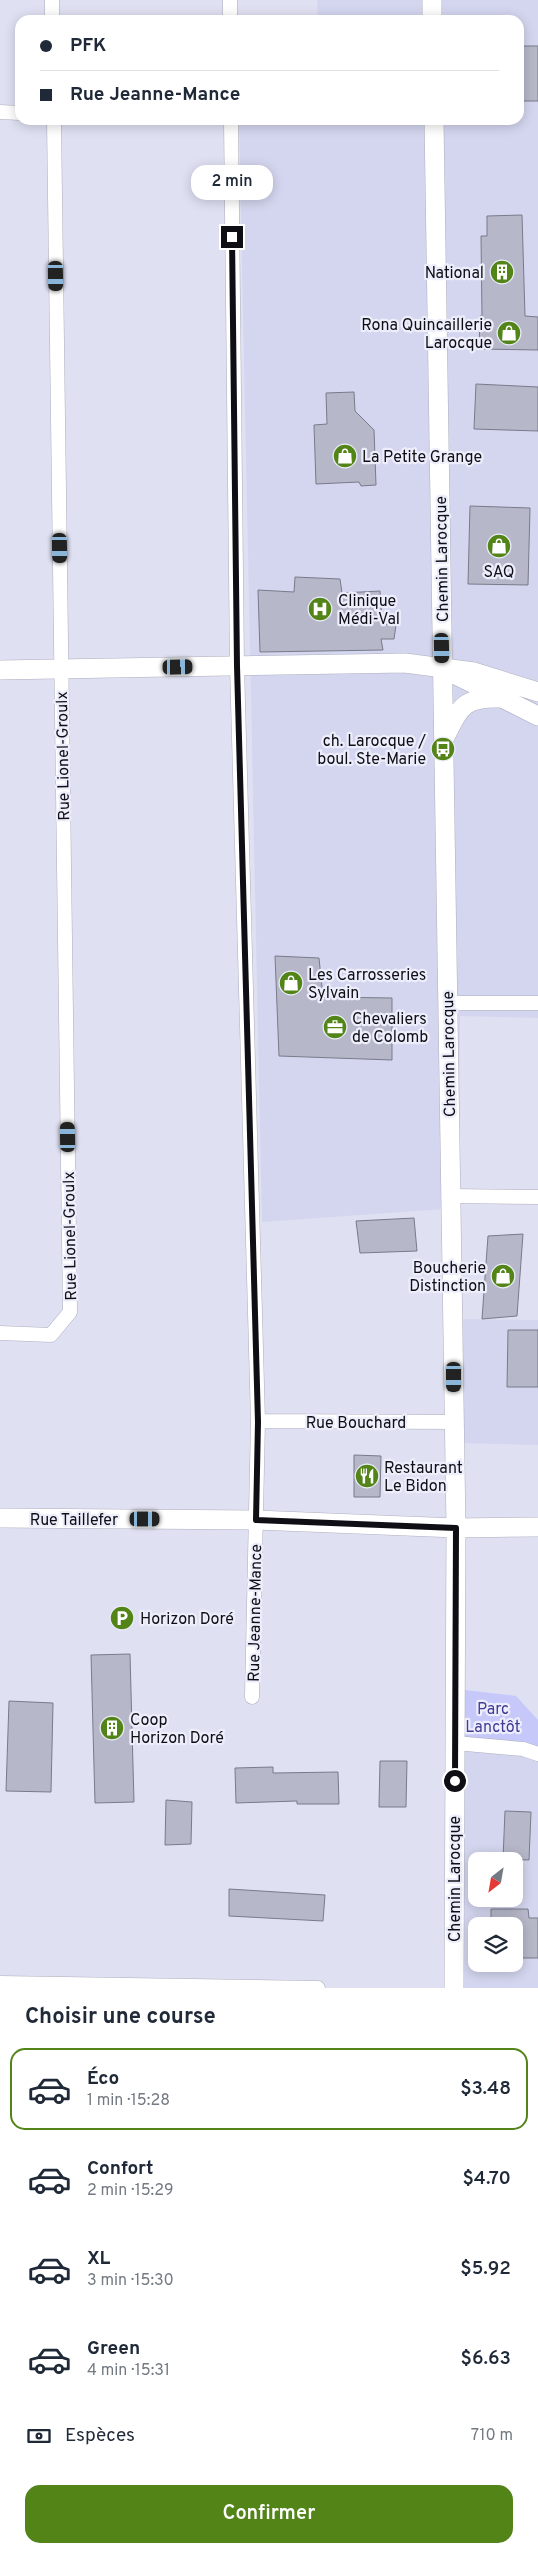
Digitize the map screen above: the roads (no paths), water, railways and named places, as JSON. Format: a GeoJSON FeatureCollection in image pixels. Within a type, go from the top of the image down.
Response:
{"type":"FeatureCollection","features":[{"type":"Feature","properties":{"kind":"main road"},"geometry":{"type":"LineString","coordinates":[[432,0],[432,15]]}},
{"type":"Feature","properties":{"kind":"main road","name":"Chemin Larocque"},"geometry":{"type":"LineString","coordinates":[[434,125],[456,1528],[454,1988]]}},
{"type":"Feature","properties":{"kind":"main road"},"geometry":{"type":"LineString","coordinates":[[0,670],[405,664],[474,672],[538,692]]}},
{"type":"Feature","properties":{"kind":"main road"},"geometry":{"type":"LineString","coordinates":[[442,667],[538,716]]}},
{"type":"Feature","properties":{"kind":"main road"},"geometry":{"type":"LineString","coordinates":[[443,741],[463,707],[479,698],[503,698]]}},
{"type":"Feature","properties":{"kind":"main road","name":"Rue Taillefer"},"geometry":{"type":"LineString","coordinates":[[0,1518],[256,1520],[456,1528],[538,1527]]}},
{"type":"Feature","properties":{"kind":"street"},"geometry":{"type":"LineString","coordinates":[[52,0],[52,15]]}},
{"type":"Feature","properties":{"kind":"street"},"geometry":{"type":"LineString","coordinates":[[230,0],[230,15]]}},
{"type":"Feature","properties":{"kind":"street"},"geometry":{"type":"LineString","coordinates":[[0,112],[15,113]]}},
{"type":"Feature","properties":{"kind":"street","name":"Rue Lionel-Groulx"},"geometry":{"type":"LineString","coordinates":[[0,1333],[50,1335],[70,1312],[54,125]]}},
{"type":"Feature","properties":{"kind":"street","name":"Rue Jeanne-Mance"},"geometry":{"type":"LineString","coordinates":[[231,125],[237,666],[258,1422],[252,1697]]}},
{"type":"Feature","properties":{"kind":"street"},"geometry":{"type":"LineString","coordinates":[[448,1003],[538,1003]]}},
{"type":"Feature","properties":{"kind":"street"},"geometry":{"type":"LineString","coordinates":[[451,1196],[538,1197]]}},
{"type":"Feature","properties":{"kind":"street","name":"Rue Bouchard"},"geometry":{"type":"LineString","coordinates":[[258,1422],[454,1422]]}},
{"type":"Feature","properties":{"kind":"street"},"geometry":{"type":"LineString","coordinates":[[455,1743],[523,1749],[538,1754]]}},
{"type":"Feature","properties":{"kind":"street"},"geometry":{"type":"LineString","coordinates":[[0,1983],[318,1988]]}},
{"type":"Feature","properties":{"kind":"place","name":"National"},"geometry":{"type":"Point","coordinates":[502,272]}},
{"type":"Feature","properties":{"kind":"place","name":"Rona Quincaillerie Larocque"},"geometry":{"type":"Point","coordinates":[509,333]}},
{"type":"Feature","properties":{"kind":"place","name":"La Petite Grange"},"geometry":{"type":"Point","coordinates":[345,456]}},
{"type":"Feature","properties":{"kind":"place","name":"SAQ"},"geometry":{"type":"Point","coordinates":[499,546]}},
{"type":"Feature","properties":{"kind":"place","name":"Clinique Médi-Val"},"geometry":{"type":"Point","coordinates":[320,609]}},
{"type":"Feature","properties":{"kind":"place","name":"ch. Larocque / boul. Ste-Marie"},"geometry":{"type":"Point","coordinates":[443,749]}},
{"type":"Feature","properties":{"kind":"place","name":"Les Carrosseries Sylvain"},"geometry":{"type":"Point","coordinates":[291,983]}},
{"type":"Feature","properties":{"kind":"place","name":"Chevaliers de Colomb"},"geometry":{"type":"Point","coordinates":[335,1027]}},
{"type":"Feature","properties":{"kind":"place","name":"Boucherie Distinction"},"geometry":{"type":"Point","coordinates":[503,1276]}},
{"type":"Feature","properties":{"kind":"place","name":"Restaurant Le Bidon"},"geometry":{"type":"Point","coordinates":[367,1476]}},
{"type":"Feature","properties":{"kind":"place","name":"Horizon Doré"},"geometry":{"type":"Point","coordinates":[122,1618]}},
{"type":"Feature","properties":{"kind":"place","name":"Coop Horizon Doré"},"geometry":{"type":"Point","coordinates":[112,1728]}},
{"type":"Feature","properties":{"kind":"park label","name":"Parc Lanctôt"},"geometry":{"type":"Point","coordinates":[493,1717]}}]}
